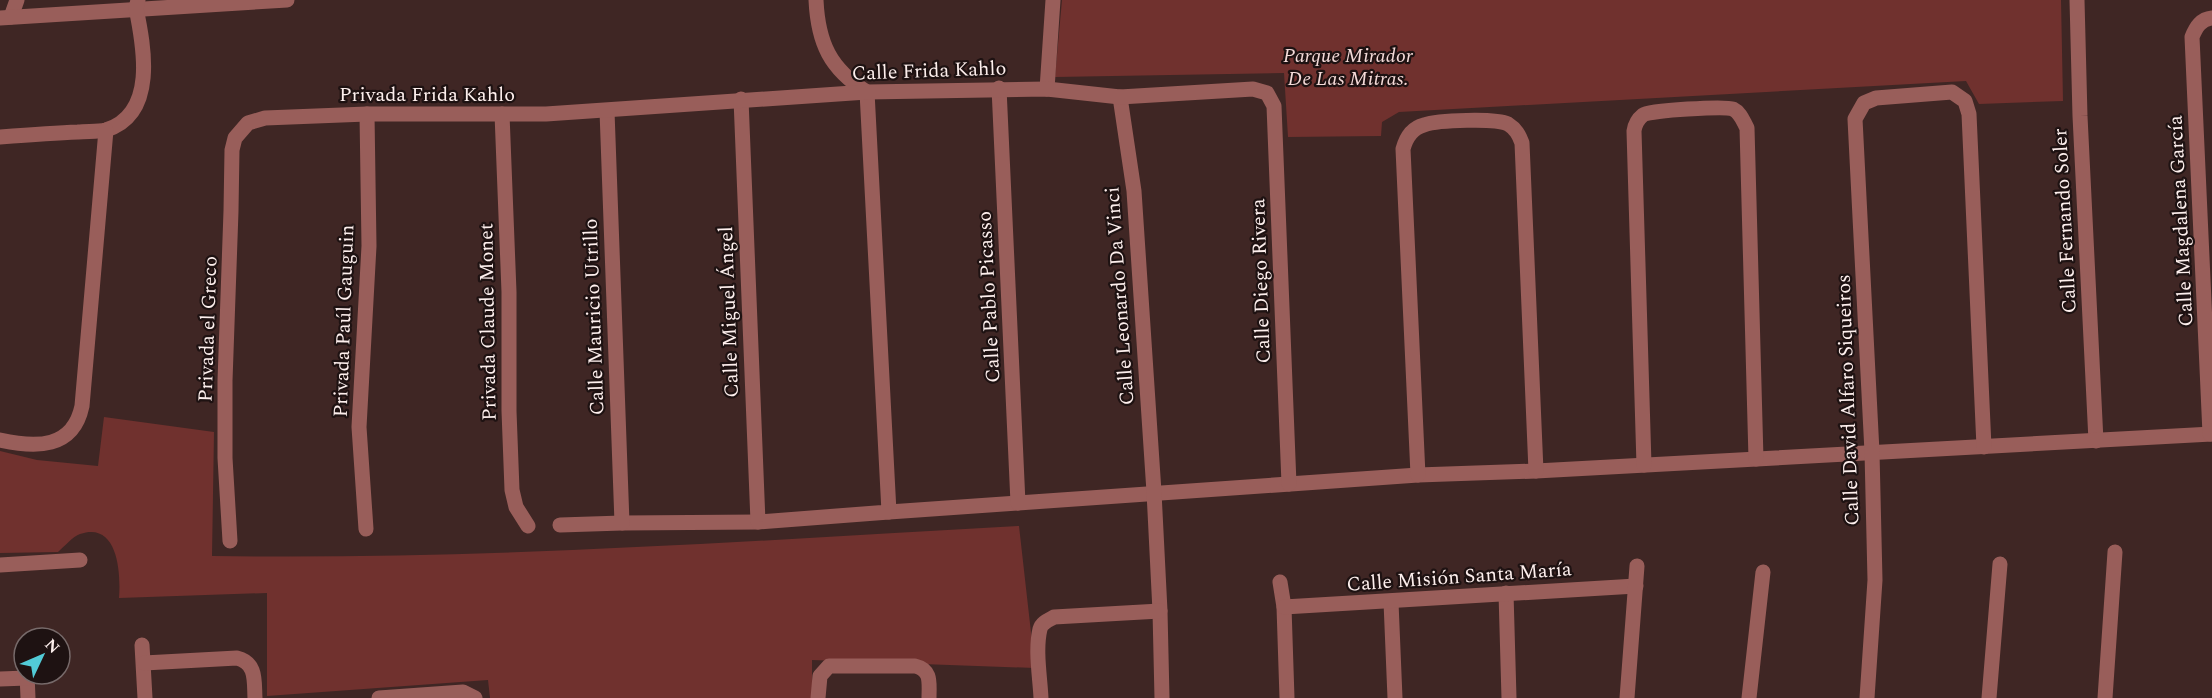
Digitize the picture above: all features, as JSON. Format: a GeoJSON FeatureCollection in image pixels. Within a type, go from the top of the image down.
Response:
{"type":"FeatureCollection","features":[{"type":"Feature","properties":{"kind":"street"},"geometry":{"type":"LineString","coordinates":[[6,17],[16,0]]}},
{"type":"Feature","properties":{"kind":"street"},"geometry":{"type":"LineString","coordinates":[[6,17],[137,4],[287,0]]}},
{"type":"Feature","properties":{"kind":"street"},"geometry":{"type":"LineString","coordinates":[[816,0],[817,25],[824,46],[851,82],[867,92],[889,512]]}},
{"type":"Feature","properties":{"kind":"street"},"geometry":{"type":"LineString","coordinates":[[1047,89],[1053,0]]}},
{"type":"Feature","properties":{"kind":"street","name":"Calle Fernando Soler"},"geometry":{"type":"LineString","coordinates":[[2077,0],[2080,116],[2096,441]]}},
{"type":"Feature","properties":{"kind":"street"},"geometry":{"type":"LineString","coordinates":[[0,137],[106,130],[124,120],[136,105],[142,87],[144,63],[137,4]]}},
{"type":"Feature","properties":{"kind":"street","name":"Calle Magdalena García"},"geometry":{"type":"LineString","coordinates":[[2211,434],[2192,36],[2197,25],[2207,18],[2212,18]]}},
{"type":"Feature","properties":{"kind":"street","name":"Calle Frida Kahlo"},"geometry":{"type":"LineString","coordinates":[[607,111],[741,99],[867,92],[999,88],[1047,89],[1120,97],[1253,89]]}},
{"type":"Feature","properties":{"kind":"street","name":"Calle Pablo Picasso"},"geometry":{"type":"LineString","coordinates":[[999,88],[1018,503]]}},
{"type":"Feature","properties":{"kind":"street","name":"Calle Diego Rivera"},"geometry":{"type":"LineString","coordinates":[[1253,89],[1268,93],[1274,106],[1289,484]]}},
{"type":"Feature","properties":{"kind":"street","name":"Calle David Alfaro Siqueiros"},"geometry":{"type":"LineString","coordinates":[[1867,698],[1875,580],[1872,452],[1855,119],[1864,103],[1876,98],[1952,92],[1965,101],[1969,114],[1984,447]]}},
{"type":"Feature","properties":{"kind":"street","name":"Calle Leonardo Da Vinci"},"geometry":{"type":"LineString","coordinates":[[1120,97],[1134,190],[1154,492],[1162,698]]}},
{"type":"Feature","properties":{"kind":"street","name":"Calle Miguel Ángel"},"geometry":{"type":"LineString","coordinates":[[741,99],[758,522]]}},
{"type":"Feature","properties":{"kind":"street"},"geometry":{"type":"LineString","coordinates":[[1644,465],[1635,123],[1651,112],[1727,107],[1740,114],[1747,128],[1756,459]]}},
{"type":"Feature","properties":{"kind":"street","name":"Privada Frida Kahlo"},"geometry":{"type":"LineString","coordinates":[[248,123],[265,118],[367,114],[546,114],[607,111]]}},
{"type":"Feature","properties":{"kind":"street","name":"Calle Mauricio Utrillo"},"geometry":{"type":"LineString","coordinates":[[607,111],[622,523]]}},
{"type":"Feature","properties":{"kind":"street","name":"Privada Paúl Gauguin"},"geometry":{"type":"LineString","coordinates":[[366,529],[359,427],[369,246],[367,114]]}},
{"type":"Feature","properties":{"kind":"street","name":"Privada Claude Monet"},"geometry":{"type":"LineString","coordinates":[[502,114],[509,292],[509,411],[512,490],[516,507],[528,526]]}},
{"type":"Feature","properties":{"kind":"street"},"geometry":{"type":"LineString","coordinates":[[1419,475],[1403,149],[1409,135],[1422,125],[1444,122],[1499,121],[1508,124],[1519,134],[1522,143],[1536,471]]}},
{"type":"Feature","properties":{"kind":"street","name":"Privada el Greco"},"geometry":{"type":"LineString","coordinates":[[230,541],[225,458],[225,381],[232,150],[235,138],[248,123]]}},
{"type":"Feature","properties":{"kind":"street"},"geometry":{"type":"LineString","coordinates":[[0,440],[18,444],[53,442],[64,437],[79,419],[106,130]]}},
{"type":"Feature","properties":{"kind":"street"},"geometry":{"type":"LineString","coordinates":[[560,525],[758,522],[1154,492],[1419,475],[1536,471],[2211,434]]}},
{"type":"Feature","properties":{"kind":"street"},"geometry":{"type":"LineString","coordinates":[[2105,698],[2115,552]]}},
{"type":"Feature","properties":{"kind":"street"},"geometry":{"type":"LineString","coordinates":[[0,565],[80,560]]}},
{"type":"Feature","properties":{"kind":"street"},"geometry":{"type":"LineString","coordinates":[[1989,698],[2000,564]]}},
{"type":"Feature","properties":{"kind":"street"},"geometry":{"type":"LineString","coordinates":[[1627,698],[1637,566]]}},
{"type":"Feature","properties":{"kind":"street"},"geometry":{"type":"LineString","coordinates":[[1749,698],[1763,572]]}},
{"type":"Feature","properties":{"kind":"street"},"geometry":{"type":"LineString","coordinates":[[1280,582],[1284,607],[1287,698]]}},
{"type":"Feature","properties":{"kind":"street","name":"Calle Misión Santa María"},"geometry":{"type":"LineString","coordinates":[[1284,607],[1636,586]]}},
{"type":"Feature","properties":{"kind":"street"},"geometry":{"type":"LineString","coordinates":[[1506,593],[1509,698]]}},
{"type":"Feature","properties":{"kind":"street"},"geometry":{"type":"LineString","coordinates":[[1391,602],[1395,698]]}},
{"type":"Feature","properties":{"kind":"street"},"geometry":{"type":"LineString","coordinates":[[1041,698],[1040,627],[1045,621],[1054,617],[1160,611]]}},
{"type":"Feature","properties":{"kind":"street"},"geometry":{"type":"LineString","coordinates":[[142,645],[145,698]]}},
{"type":"Feature","properties":{"kind":"street"},"geometry":{"type":"LineString","coordinates":[[144,663],[237,658],[244,660],[253,669],[255,698]]}},
{"type":"Feature","properties":{"kind":"street"},"geometry":{"type":"LineString","coordinates":[[818,691],[822,671],[829,666],[915,666],[924,669],[928,675],[929,698]]}},
{"type":"Feature","properties":{"kind":"street"},"geometry":{"type":"LineString","coordinates":[[379,698],[462,692],[474,698]]}},
{"type":"Feature","properties":{"kind":"green space","name":"Parque Mirador De Las Mitras."},"geometry":{"type":"Polygon","coordinates":[[[1062,0],[2061,0],[2063,101],[1979,104],[1966,81],[1399,112],[1382,122],[1381,136],[1288,137],[1284,73],[1055,77],[1062,0]]]}},
{"type":"Feature","properties":{"kind":"green space"},"geometry":{"type":"Polygon","coordinates":[[[104,417],[214,432],[212,556],[515,552],[1019,526],[1035,668],[812,660],[812,698],[490,698],[488,680],[267,696],[267,593],[119,598],[118,563],[114,552],[110,542],[102,535],[93,532],[77,535],[58,552],[0,553],[0,451],[37,460],[98,466],[104,417]]]}}]}
